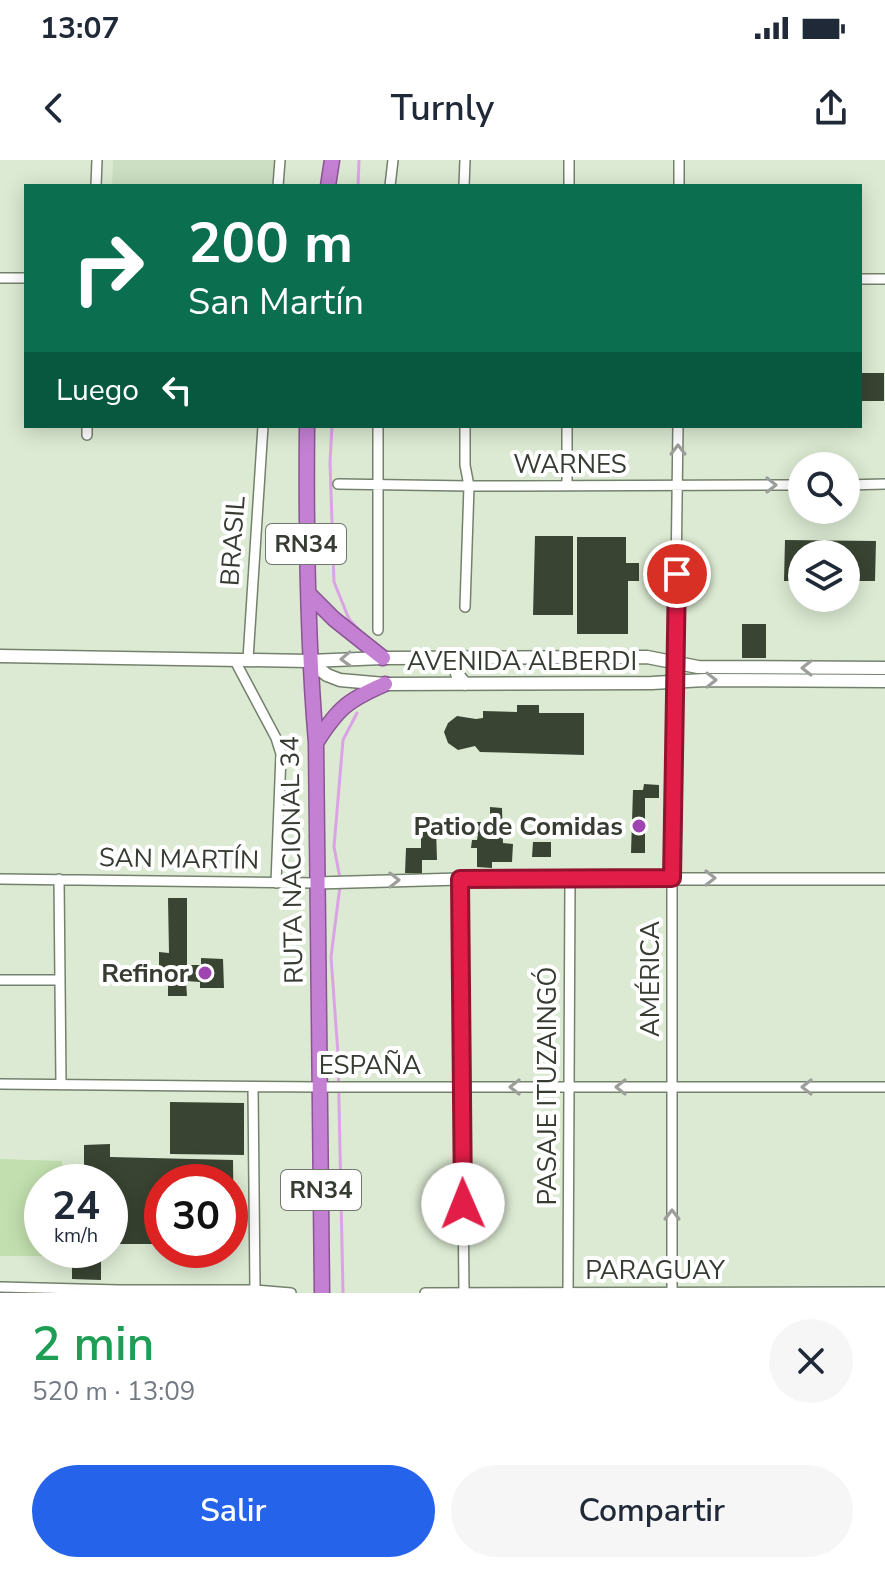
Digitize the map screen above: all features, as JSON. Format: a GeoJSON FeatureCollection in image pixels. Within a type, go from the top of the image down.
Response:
{"type":"FeatureCollection","features":[{"type":"Feature","properties":{"kind":"highway"},"geometry":{"type":"LineString","coordinates":[[328,184],[332,160]]}},
{"type":"Feature","properties":{"kind":"highway","name":"RUTA NACIONAL 34"},"geometry":{"type":"LineString","coordinates":[[307,428],[306,547],[309,661],[316,743],[316,883],[332,1087],[322,1293]]}},
{"type":"Feature","properties":{"kind":"highway"},"geometry":{"type":"LineString","coordinates":[[309,594],[334,619],[383,658]]}},
{"type":"Feature","properties":{"kind":"highway"},"geometry":{"type":"LineString","coordinates":[[316,743],[330,720],[351,698],[385,684]]}},
{"type":"Feature","properties":{"kind":"main road","name":"AVENIDA ALBERDI"},"geometry":{"type":"LineString","coordinates":[[0,656],[309,661],[647,657],[698,667],[885,668]]}},
{"type":"Feature","properties":{"kind":"main road"},"geometry":{"type":"LineString","coordinates":[[465,657],[457,667],[457,674],[465,684]]}},
{"type":"Feature","properties":{"kind":"main road","name":"AVENIDA ALBERDI"},"geometry":{"type":"LineString","coordinates":[[309,661],[327,675],[340,680],[385,684],[885,681]]}},
{"type":"Feature","properties":{"kind":"street"},"geometry":{"type":"LineString","coordinates":[[96,184],[97,160]]}},
{"type":"Feature","properties":{"kind":"street"},"geometry":{"type":"LineString","coordinates":[[278,184],[280,160]]}},
{"type":"Feature","properties":{"kind":"street"},"geometry":{"type":"LineString","coordinates":[[390,184],[393,160]]}},
{"type":"Feature","properties":{"kind":"street"},"geometry":{"type":"LineString","coordinates":[[464,184],[465,160]]}},
{"type":"Feature","properties":{"kind":"street"},"geometry":{"type":"LineString","coordinates":[[569,160],[569,184]]}},
{"type":"Feature","properties":{"kind":"street"},"geometry":{"type":"LineString","coordinates":[[679,160],[679,184]]}},
{"type":"Feature","properties":{"kind":"street"},"geometry":{"type":"LineString","coordinates":[[0,278],[24,278]]}},
{"type":"Feature","properties":{"kind":"street"},"geometry":{"type":"LineString","coordinates":[[862,279],[885,279]]}},
{"type":"Feature","properties":{"kind":"street","name":"BRASIL"},"geometry":{"type":"LineString","coordinates":[[248,659],[263,428]]}},
{"type":"Feature","properties":{"kind":"street"},"geometry":{"type":"LineString","coordinates":[[378,428],[378,630]]}},
{"type":"Feature","properties":{"kind":"street"},"geometry":{"type":"LineString","coordinates":[[465,428],[465,465],[469,486],[465,607]]}},
{"type":"Feature","properties":{"kind":"street"},"geometry":{"type":"LineString","coordinates":[[567,428],[567,485]]}},
{"type":"Feature","properties":{"kind":"street","name":"AMÉRICA"},"geometry":{"type":"LineString","coordinates":[[672,1292],[672,878],[678,428]]}},
{"type":"Feature","properties":{"kind":"street","name":"WARNES"},"geometry":{"type":"LineString","coordinates":[[338,484],[788,485]]}},
{"type":"Feature","properties":{"kind":"street"},"geometry":{"type":"LineString","coordinates":[[860,485],[885,484]]}},
{"type":"Feature","properties":{"kind":"street"},"geometry":{"type":"LineString","coordinates":[[234,659],[270,726],[281,754],[276,883]]}},
{"type":"Feature","properties":{"kind":"street","name":"SAN MARTÍN"},"geometry":{"type":"LineString","coordinates":[[0,879],[316,883],[460,879],[885,879]]}},
{"type":"Feature","properties":{"kind":"street"},"geometry":{"type":"LineString","coordinates":[[59,879],[61,1085]]}},
{"type":"Feature","properties":{"kind":"street"},"geometry":{"type":"LineString","coordinates":[[460,879],[464,1292]]}},
{"type":"Feature","properties":{"kind":"street","name":"PASAJE ITUZAINGÓ"},"geometry":{"type":"LineString","coordinates":[[568,1292],[570,879]]}},
{"type":"Feature","properties":{"kind":"street"},"geometry":{"type":"LineString","coordinates":[[0,980],[60,980]]}},
{"type":"Feature","properties":{"kind":"street","name":"ESPAÑA"},"geometry":{"type":"LineString","coordinates":[[0,1084],[885,1087]]}},
{"type":"Feature","properties":{"kind":"street"},"geometry":{"type":"LineString","coordinates":[[253,1087],[255,1290]]}},
{"type":"Feature","properties":{"kind":"street"},"geometry":{"type":"LineString","coordinates":[[0,1287],[119,1292],[255,1290],[291,1293]]}},
{"type":"Feature","properties":{"kind":"street","name":"PARAGUAY"},"geometry":{"type":"LineString","coordinates":[[425,1293],[885,1292]]}},
{"type":"Feature","properties":{"kind":"shaded area"},"geometry":{"type":"Polygon","coordinates":[[[113,160],[280,160],[278,184],[112,184],[113,160]]]}},
{"type":"Feature","properties":{"kind":"green space"},"geometry":{"type":"Polygon","coordinates":[[[0,1159],[62,1161],[62,1164],[24,1164],[24,1256],[0,1256],[0,1159]]]}},
{"type":"Feature","properties":{"kind":"building"},"geometry":{"type":"Polygon","coordinates":[[[862,373],[884,373],[884,401],[862,401],[862,373]]]}},
{"type":"Feature","properties":{"kind":"building"},"geometry":{"type":"Polygon","coordinates":[[[535,536],[573,536],[573,615],[533,615],[535,536]]]}},
{"type":"Feature","properties":{"kind":"building"},"geometry":{"type":"Polygon","coordinates":[[[577,537],[626,537],[626,563],[639,563],[639,581],[628,581],[628,634],[577,634],[577,537]]]}},
{"type":"Feature","properties":{"kind":"building"},"geometry":{"type":"Polygon","coordinates":[[[785,540],[788,540],[788,581],[784,581],[785,540]]]}},
{"type":"Feature","properties":{"kind":"building"},"geometry":{"type":"Polygon","coordinates":[[[860,541],[876,541],[875,581],[860,581],[860,541]]]}},
{"type":"Feature","properties":{"kind":"building"},"geometry":{"type":"Polygon","coordinates":[[[742,624],[766,624],[766,658],[742,658],[742,624]]]}},
{"type":"Feature","properties":{"kind":"building"},"geometry":{"type":"Polygon","coordinates":[[[517,705],[539,705],[539,713],[584,713],[584,755],[480,752],[475,746],[458,750],[448,743],[444,732],[448,723],[457,716],[476,719],[483,718],[483,711],[517,712],[517,705]]]}},
{"type":"Feature","properties":{"kind":"building","name":"Patio de Comidas"},"geometry":{"type":"Polygon","coordinates":[[[644,784],[659,785],[659,798],[645,798],[645,853],[631,853],[633,790],[643,790],[644,784]]]}},
{"type":"Feature","properties":{"kind":"building"},"geometry":{"type":"Polygon","coordinates":[[[490,807],[502,808],[503,843],[513,844],[512,862],[492,862],[492,868],[477,867],[477,848],[471,848],[472,840],[477,840],[478,834],[471,834],[472,822],[490,822],[490,807]]]}},
{"type":"Feature","properties":{"kind":"building"},"geometry":{"type":"Polygon","coordinates":[[[421,828],[436,829],[437,860],[422,860],[422,874],[405,873],[406,848],[421,848],[421,828]]]}},
{"type":"Feature","properties":{"kind":"building"},"geometry":{"type":"Polygon","coordinates":[[[533,842],[551,842],[551,857],[532,857],[533,842]]]}},
{"type":"Feature","properties":{"kind":"building"},"geometry":{"type":"Polygon","coordinates":[[[168,898],[187,898],[187,965],[201,965],[201,958],[223,959],[224,988],[200,988],[200,982],[186,981],[187,996],[168,996],[168,974],[159,973],[159,952],[169,953],[168,898]]]}},
{"type":"Feature","properties":{"kind":"building"},"geometry":{"type":"Polygon","coordinates":[[[170,1102],[244,1103],[244,1155],[170,1154],[170,1102]]]}},
{"type":"Feature","properties":{"kind":"building"},"geometry":{"type":"Polygon","coordinates":[[[110,1144],[110,1157],[233,1160],[233,1164],[144,1164],[144,1244],[128,1244],[128,1164],[84,1164],[84,1145],[110,1144]]]}},
{"type":"Feature","properties":{"kind":"building"},"geometry":{"type":"Polygon","coordinates":[[[72,1268],[101,1268],[101,1280],[72,1279],[72,1268]]]}},
{"type":"Feature","properties":{"kind":"waterway"},"geometry":{"type":"LineString","coordinates":[[358,184],[359,160]]}},
{"type":"Feature","properties":{"kind":"waterway"},"geometry":{"type":"LineString","coordinates":[[332,428],[334,582],[349,619],[360,631]]}},
{"type":"Feature","properties":{"kind":"waterway"},"geometry":{"type":"LineString","coordinates":[[340,878],[334,847],[343,740],[357,713]]}},
{"type":"Feature","properties":{"kind":"waterway"},"geometry":{"type":"LineString","coordinates":[[340,886],[331,957],[338,1054],[343,1293]]}},
{"type":"Feature","properties":{"kind":"place","name":"Patio de Comidas"},"geometry":{"type":"Point","coordinates":[639,826]}},
{"type":"Feature","properties":{"kind":"place","name":"Refinor"},"geometry":{"type":"Point","coordinates":[205,973]}},
{"type":"Feature","properties":{"kind":"route"},"geometry":{"type":"LineString","coordinates":[[463,1204],[460,879],[672,878],[677,574]]}}]}
